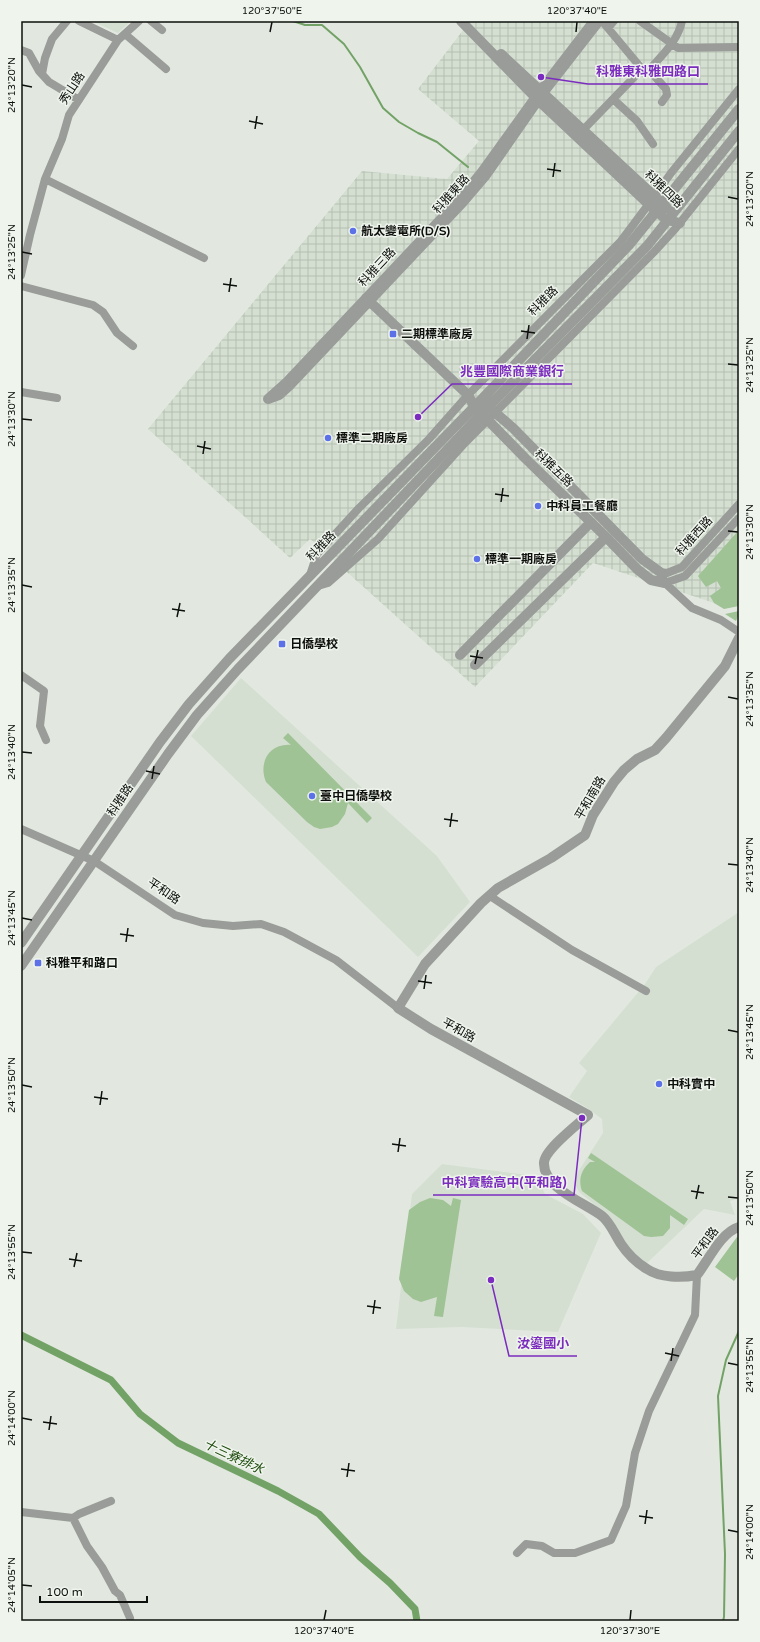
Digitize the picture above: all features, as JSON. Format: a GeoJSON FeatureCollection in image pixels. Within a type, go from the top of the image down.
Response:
{"type":"FeatureCollection","features":[{"type":"Feature","properties":{"kind":"street"},"geometry":{"type":"LineString","coordinates":[[42,74],[45,58],[52,39],[67,21]]}},
{"type":"Feature","properties":{"kind":"street"},"geometry":{"type":"LineString","coordinates":[[79,21],[118,40]]}},
{"type":"Feature","properties":{"kind":"street","name":"秀山路"},"geometry":{"type":"LineString","coordinates":[[21,275],[45,179],[62,139],[69,115],[118,40],[139,21]]}},
{"type":"Feature","properties":{"kind":"street"},"geometry":{"type":"LineString","coordinates":[[151,21],[162,30]]}},
{"type":"Feature","properties":{"kind":"street","name":"科雅四路"},"geometry":{"type":"LineString","coordinates":[[461,21],[488,41],[539,95],[670,217],[680,223]]}},
{"type":"Feature","properties":{"kind":"street"},"geometry":{"type":"LineString","coordinates":[[539,95],[594,21]]}},
{"type":"Feature","properties":{"kind":"street"},"geometry":{"type":"LineString","coordinates":[[539,95],[599,21]]}},
{"type":"Feature","properties":{"kind":"street"},"geometry":{"type":"LineString","coordinates":[[602,21],[645,69],[666,89],[667,95],[662,102]]}},
{"type":"Feature","properties":{"kind":"street"},"geometry":{"type":"LineString","coordinates":[[608,28],[614,21]]}},
{"type":"Feature","properties":{"kind":"street"},"geometry":{"type":"LineString","coordinates":[[640,21],[678,48],[739,47]]}},
{"type":"Feature","properties":{"kind":"street"},"geometry":{"type":"LineString","coordinates":[[583,130],[613,99],[672,44],[681,27],[682,21]]}},
{"type":"Feature","properties":{"kind":"street"},"geometry":{"type":"LineString","coordinates":[[125,34],[166,69]]}},
{"type":"Feature","properties":{"kind":"street"},"geometry":{"type":"LineString","coordinates":[[21,50],[29,53],[42,74],[49,82],[79,100]]}},
{"type":"Feature","properties":{"kind":"street","name":"科雅路"},"geometry":{"type":"LineString","coordinates":[[21,966],[168,754],[197,715],[238,669],[317,586],[485,417],[485,407],[629,245],[656,204],[671,173],[739,89]]}},
{"type":"Feature","properties":{"kind":"street","name":"科雅四路"},"geometry":{"type":"LineString","coordinates":[[539,95],[583,130],[656,204]]}},
{"type":"Feature","properties":{"kind":"street","name":"科雅三路"},"geometry":{"type":"LineString","coordinates":[[367,300],[287,382],[268,399],[279,395],[289,386],[460,199],[539,95]]}},
{"type":"Feature","properties":{"kind":"street"},"geometry":{"type":"LineString","coordinates":[[613,99],[637,121],[653,144]]}},
{"type":"Feature","properties":{"kind":"street","name":"科雅路"},"geometry":{"type":"LineString","coordinates":[[310,576],[317,554],[359,508],[429,439],[468,395],[621,241],[656,204],[739,109]]}},
{"type":"Feature","properties":{"kind":"street","name":"科雅路"},"geometry":{"type":"LineString","coordinates":[[21,943],[160,742],[189,704],[229,659],[310,576],[485,407],[647,246],[739,131]]}},
{"type":"Feature","properties":{"kind":"street","name":"科雅路"},"geometry":{"type":"LineString","coordinates":[[485,407],[648,257],[680,223],[739,149]]}},
{"type":"Feature","properties":{"kind":"street"},"geometry":{"type":"LineString","coordinates":[[45,179],[204,258]]}},
{"type":"Feature","properties":{"kind":"street"},"geometry":{"type":"LineString","coordinates":[[21,286],[93,305],[103,312],[117,333],[133,346]]}},
{"type":"Feature","properties":{"kind":"street","name":"科雅五路"},"geometry":{"type":"LineString","coordinates":[[367,300],[468,395],[513,428],[642,559],[660,572]]}},
{"type":"Feature","properties":{"kind":"street"},"geometry":{"type":"LineString","coordinates":[[21,392],[57,398]]}},
{"type":"Feature","properties":{"kind":"street","name":"科雅五路"},"geometry":{"type":"LineString","coordinates":[[485,407],[485,417],[637,569],[651,580],[665,583]]}},
{"type":"Feature","properties":{"kind":"street","name":"科雅西路"},"geometry":{"type":"LineString","coordinates":[[660,572],[667,573],[682,567],[739,504]]}},
{"type":"Feature","properties":{"kind":"street","name":"科雅西路"},"geometry":{"type":"LineString","coordinates":[[665,583],[678,580],[685,576],[739,518]]}},
{"type":"Feature","properties":{"kind":"street"},"geometry":{"type":"LineString","coordinates":[[460,655],[591,522]]}},
{"type":"Feature","properties":{"kind":"street"},"geometry":{"type":"LineString","coordinates":[[476,665],[606,537]]}},
{"type":"Feature","properties":{"kind":"street"},"geometry":{"type":"LineString","coordinates":[[660,572],[665,583],[692,608],[721,620],[739,632]]}},
{"type":"Feature","properties":{"kind":"street","name":"平和南路"},"geometry":{"type":"LineString","coordinates":[[398,1008],[425,964],[498,888],[550,858],[585,835],[593,815],[614,782],[624,770],[637,759],[656,750],[725,666],[739,638]]}},
{"type":"Feature","properties":{"kind":"street"},"geometry":{"type":"LineString","coordinates":[[21,675],[44,691],[40,726],[46,740]]}},
{"type":"Feature","properties":{"kind":"street","name":"平和路"},"geometry":{"type":"LineString","coordinates":[[21,829],[94,861],[175,915],[203,923],[233,926],[261,924],[284,932],[336,960],[398,1008],[431,1029],[588,1115],[545,1156],[544,1169],[549,1180],[571,1198],[594,1210],[605,1219],[622,1245],[647,1269],[656,1274],[686,1277],[697,1275],[722,1238],[732,1228],[739,1227]]}},
{"type":"Feature","properties":{"kind":"street"},"geometry":{"type":"LineString","coordinates":[[490,896],[572,950],[646,991]]}},
{"type":"Feature","properties":{"kind":"street"},"geometry":{"type":"LineString","coordinates":[[517,1553],[526,1544],[542,1546],[554,1553],[576,1553],[611,1540],[626,1506],[635,1454],[648,1410],[695,1315],[697,1275]]}},
{"type":"Feature","properties":{"kind":"street"},"geometry":{"type":"LineString","coordinates":[[21,1512],[73,1518],[79,1514],[111,1501]]}},
{"type":"Feature","properties":{"kind":"street"},"geometry":{"type":"LineString","coordinates":[[73,1518],[87,1546],[120,1595],[130,1618]]}},
{"type":"Feature","properties":{"kind":"shaded area"},"geometry":{"type":"Polygon","coordinates":[[[92,21],[131,21],[118,33],[92,21]]]}},
{"type":"Feature","properties":{"kind":"shaded area"},"geometry":{"type":"Polygon","coordinates":[[[470,21],[739,21],[739,597],[714,603],[593,563],[475,687],[310,539],[290,558],[148,429],[362,171],[447,179],[479,141],[418,89],[470,21]]]}},
{"type":"Feature","properties":{"kind":"shaded area","name":"臺中日僑學校"},"geometry":{"type":"Polygon","coordinates":[[[241,678],[437,856],[470,902],[418,957],[191,736],[241,678]]]}},
{"type":"Feature","properties":{"kind":"shaded area","name":"中科實中"},"geometry":{"type":"Polygon","coordinates":[[[739,912],[739,1198],[730,1201],[735,1215],[704,1209],[646,1264],[632,1253],[606,1214],[579,1192],[575,1184],[576,1175],[603,1133],[602,1119],[569,1097],[587,1071],[579,1063],[645,984],[656,967],[739,912]]]}},
{"type":"Feature","properties":{"kind":"shaded area"},"geometry":{"type":"Polygon","coordinates":[[[442,1164],[536,1176],[545,1194],[583,1214],[601,1233],[558,1332],[462,1327],[396,1329],[412,1194],[442,1164]]]}},
{"type":"Feature","properties":{"kind":"green space"},"geometry":{"type":"Polygon","coordinates":[[[739,530],[739,606],[724,609],[714,603],[710,596],[721,588],[717,581],[706,587],[698,576],[739,530]]]}},
{"type":"Feature","properties":{"kind":"green space"},"geometry":{"type":"Polygon","coordinates":[[[739,611],[736,621],[725,614],[739,611]]]}},
{"type":"Feature","properties":{"kind":"green space"},"geometry":{"type":"Polygon","coordinates":[[[288,733],[372,818],[367,823],[348,803],[345,814],[338,824],[332,827],[320,829],[314,827],[266,782],[263,768],[267,756],[277,747],[291,745],[283,738],[288,733]]]}},
{"type":"Feature","properties":{"kind":"green space"},"geometry":{"type":"Polygon","coordinates":[[[591,1153],[688,1219],[684,1225],[670,1215],[670,1228],[663,1236],[644,1236],[582,1191],[580,1179],[582,1172],[590,1162],[595,1162],[588,1158],[591,1153]]]}},
{"type":"Feature","properties":{"kind":"green space"},"geometry":{"type":"Polygon","coordinates":[[[430,1198],[443,1200],[451,1206],[453,1198],[461,1200],[443,1317],[434,1316],[437,1297],[421,1302],[413,1299],[404,1291],[399,1279],[409,1210],[420,1202],[430,1198]]]}},
{"type":"Feature","properties":{"kind":"green space"},"geometry":{"type":"Polygon","coordinates":[[[737,1237],[739,1239],[739,1274],[734,1281],[715,1267],[737,1237]]]}},
{"type":"Feature","properties":{"kind":"waterway"},"geometry":{"type":"LineString","coordinates":[[293,21],[305,25],[322,25],[344,44],[360,67],[383,108],[399,122],[437,142],[468,167]]}},
{"type":"Feature","properties":{"kind":"waterway"},"geometry":{"type":"LineString","coordinates":[[723,1621],[725,1554],[718,1396],[726,1360],[739,1331]]}},
{"type":"Feature","properties":{"kind":"waterway","name":"十三寮排水"},"geometry":{"type":"LineString","coordinates":[[21,1335],[111,1380],[140,1414],[178,1443],[278,1491],[319,1514],[360,1557],[390,1583],[415,1609],[417,1621]]}},
{"type":"Feature","properties":{"kind":"place","name":"科雅東科雅四路口"},"geometry":{"type":"Point","coordinates":[541,77]}},
{"type":"Feature","properties":{"kind":"place","name":"航太變電所(D/S)"},"geometry":{"type":"Point","coordinates":[353,231]}},
{"type":"Feature","properties":{"kind":"place","name":"二期標準廠房"},"geometry":{"type":"Point","coordinates":[393,334]}},
{"type":"Feature","properties":{"kind":"place","name":"兆豐國際商業銀行"},"geometry":{"type":"Point","coordinates":[418,417]}},
{"type":"Feature","properties":{"kind":"place","name":"標準二期廠房"},"geometry":{"type":"Point","coordinates":[328,438]}},
{"type":"Feature","properties":{"kind":"place","name":"中科員工餐廳"},"geometry":{"type":"Point","coordinates":[538,506]}},
{"type":"Feature","properties":{"kind":"place","name":"標準一期廠房"},"geometry":{"type":"Point","coordinates":[477,559]}},
{"type":"Feature","properties":{"kind":"place","name":"日僑學校"},"geometry":{"type":"Point","coordinates":[282,644]}},
{"type":"Feature","properties":{"kind":"place","name":"臺中日僑學校"},"geometry":{"type":"Point","coordinates":[312,796]}},
{"type":"Feature","properties":{"kind":"place","name":"科雅平和路口"},"geometry":{"type":"Point","coordinates":[38,963]}},
{"type":"Feature","properties":{"kind":"place","name":"中科實中"},"geometry":{"type":"Point","coordinates":[659,1084]}},
{"type":"Feature","properties":{"kind":"place","name":"中科實驗高中(平和路)"},"geometry":{"type":"Point","coordinates":[582,1118]}},
{"type":"Feature","properties":{"kind":"place","name":"汝鎏國小"},"geometry":{"type":"Point","coordinates":[491,1280]}}]}
